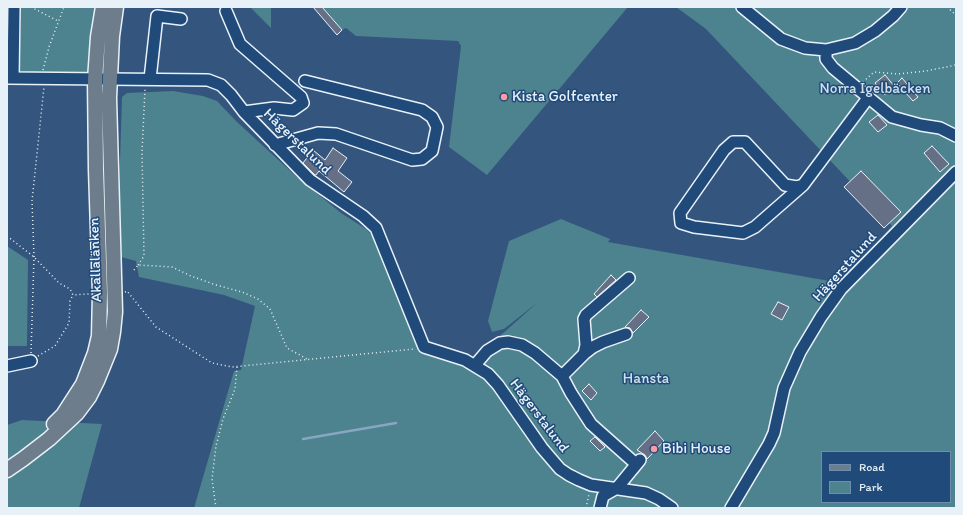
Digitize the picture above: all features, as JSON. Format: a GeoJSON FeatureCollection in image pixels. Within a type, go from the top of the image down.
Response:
{"type":"FeatureCollection","features":[{"type":"Feature","properties":{"kind":"main road","name":"Akallalänken"},"geometry":{"type":"LineString","coordinates":[[7,461],[44,435],[63,415],[83,384],[91,364],[99,336],[100,293],[95,80],[98,37],[103,7]]}},
{"type":"Feature","properties":{"kind":"main road","name":"Akallalänken"},"geometry":{"type":"LineString","coordinates":[[7,470],[49,439],[77,414],[89,397],[110,349],[114,312],[109,98],[112,36],[116,7]]}},
{"type":"Feature","properties":{"kind":"street"},"geometry":{"type":"LineString","coordinates":[[10,78],[14,7]]}},
{"type":"Feature","properties":{"kind":"street"},"geometry":{"type":"LineString","coordinates":[[742,7],[781,39],[805,48],[826,50],[855,43],[881,26],[901,7]]}},
{"type":"Feature","properties":{"kind":"street"},"geometry":{"type":"LineString","coordinates":[[226,11],[240,44],[301,97],[303,103],[293,110],[274,108],[244,112]]}},
{"type":"Feature","properties":{"kind":"street"},"geometry":{"type":"LineString","coordinates":[[148,79],[157,16],[181,19]]}},
{"type":"Feature","properties":{"kind":"street"},"geometry":{"type":"LineString","coordinates":[[826,50],[826,59],[833,68],[892,117],[921,126],[940,128],[956,136]]}},
{"type":"Feature","properties":{"kind":"street","name":"Hägerstalund"},"geometry":{"type":"LineString","coordinates":[[10,78],[208,80],[224,88],[244,112],[310,180],[363,216],[376,228],[424,347],[465,360],[488,374],[498,385],[542,448],[560,469],[591,485],[646,493],[659,498],[672,508]]}},
{"type":"Feature","properties":{"kind":"street"},"geometry":{"type":"LineString","coordinates":[[275,145],[318,133],[324,133],[336,134],[412,160],[422,159],[432,151],[437,127],[432,116],[422,110],[305,81]]}},
{"type":"Feature","properties":{"kind":"street"},"geometry":{"type":"LineString","coordinates":[[803,185],[797,187],[784,185],[745,142],[733,142],[724,150],[680,212],[680,223],[694,227],[743,233],[755,227],[803,185],[868,98]]}},
{"type":"Feature","properties":{"kind":"street","name":"Hägerstalund"},"geometry":{"type":"LineString","coordinates":[[731,508],[769,444],[774,433],[784,388],[800,352],[821,317],[841,290],[956,172]]}},
{"type":"Feature","properties":{"kind":"street"},"geometry":{"type":"LineString","coordinates":[[584,354],[586,345],[584,319],[586,315],[629,278]]}},
{"type":"Feature","properties":{"kind":"street"},"geometry":{"type":"LineString","coordinates":[[562,376],[584,354],[603,342],[626,334]]}},
{"type":"Feature","properties":{"kind":"street"},"geometry":{"type":"LineString","coordinates":[[475,365],[487,351],[500,343],[515,342],[522,344],[562,376],[591,424],[638,462],[618,488],[603,496],[600,508]]}},
{"type":"Feature","properties":{"kind":"street"},"geometry":{"type":"LineString","coordinates":[[7,366],[31,360]]}},
{"type":"Feature","properties":{"kind":"path"},"geometry":{"type":"LineString","coordinates":[[31,7],[58,22]]}},
{"type":"Feature","properties":{"kind":"path"},"geometry":{"type":"LineString","coordinates":[[43,70],[49,47],[64,7]]}},
{"type":"Feature","properties":{"kind":"path"},"geometry":{"type":"LineString","coordinates":[[947,7],[956,15]]}},
{"type":"Feature","properties":{"kind":"path"},"geometry":{"type":"LineString","coordinates":[[856,88],[874,72],[898,74],[926,71],[956,65]]}},
{"type":"Feature","properties":{"kind":"path"},"geometry":{"type":"LineString","coordinates":[[134,270],[144,256],[142,152],[148,79]]}},
{"type":"Feature","properties":{"kind":"path"},"geometry":{"type":"LineString","coordinates":[[31,360],[34,257],[32,201],[44,87]]}},
{"type":"Feature","properties":{"kind":"path"},"geometry":{"type":"LineString","coordinates":[[7,236],[34,257],[59,283],[70,289],[73,295],[70,302],[69,323],[55,346],[31,360]]}},
{"type":"Feature","properties":{"kind":"path"},"geometry":{"type":"LineString","coordinates":[[138,265],[172,267],[191,276],[258,298],[270,309],[287,348],[308,360]]}},
{"type":"Feature","properties":{"kind":"path"},"geometry":{"type":"LineString","coordinates":[[124,293],[127,291],[156,327],[212,363],[237,367],[401,351],[424,347]]}},
{"type":"Feature","properties":{"kind":"path"},"geometry":{"type":"LineString","coordinates":[[73,295],[91,294]]}},
{"type":"Feature","properties":{"kind":"path"},"geometry":{"type":"LineString","coordinates":[[216,508],[212,479],[216,446],[223,419],[235,389],[237,367]]}},
{"type":"Feature","properties":{"kind":"path"},"geometry":{"type":"LineString","coordinates":[[586,508],[591,485]]}},
{"type":"Feature","properties":{"kind":"green space"},"geometry":{"type":"Polygon","coordinates":[[[21,7],[98,7],[89,71],[80,76],[19,74],[21,7]]]}},
{"type":"Feature","properties":{"kind":"green space"},"geometry":{"type":"Polygon","coordinates":[[[250,7],[271,7],[271,28],[250,7]]]}},
{"type":"Feature","properties":{"kind":"green space","name":"Kista Golfcenter"},"geometry":{"type":"Polygon","coordinates":[[[322,7],[628,7],[487,175],[449,147],[461,46],[458,41],[356,36],[346,28],[342,30],[322,7]]]}},
{"type":"Feature","properties":{"kind":"green space","name":"Hansta"},"geometry":{"type":"Polygon","coordinates":[[[676,7],[956,7],[956,508],[194,508],[234,371],[241,370],[255,306],[224,295],[139,277],[136,261],[117,256],[122,97],[127,93],[173,91],[203,96],[217,101],[236,121],[297,177],[341,213],[366,229],[375,238],[385,261],[395,291],[419,345],[474,359],[537,303],[504,329],[492,332],[488,321],[509,241],[561,219],[610,239],[608,242],[841,283],[892,226],[706,29],[676,7]]]}},
{"type":"Feature","properties":{"kind":"green space"},"geometry":{"type":"Polygon","coordinates":[[[7,246],[28,260],[27,346],[7,346],[7,246]]]}},
{"type":"Feature","properties":{"kind":"green space"},"geometry":{"type":"Polygon","coordinates":[[[22,420],[102,424],[79,508],[7,508],[7,425],[22,420]]]}},
{"type":"Feature","properties":{"kind":"building"},"geometry":{"type":"Polygon","coordinates":[[[313,7],[322,7],[342,30],[337,35],[313,7]]]}},
{"type":"Feature","properties":{"kind":"building"},"geometry":{"type":"Polygon","coordinates":[[[885,75],[895,87],[885,95],[875,83],[885,75]]]}},
{"type":"Feature","properties":{"kind":"building"},"geometry":{"type":"Polygon","coordinates":[[[902,78],[918,97],[913,101],[897,83],[902,78]]]}},
{"type":"Feature","properties":{"kind":"building"},"geometry":{"type":"Polygon","coordinates":[[[878,115],[887,125],[878,132],[869,122],[878,115]]]}},
{"type":"Feature","properties":{"kind":"building"},"geometry":{"type":"Polygon","coordinates":[[[932,146],[949,164],[940,172],[924,153],[932,146]]]}},
{"type":"Feature","properties":{"kind":"building"},"geometry":{"type":"Polygon","coordinates":[[[333,148],[347,158],[338,171],[352,182],[344,192],[319,171],[315,175],[303,163],[313,150],[325,160],[333,148]]]}},
{"type":"Feature","properties":{"kind":"building"},"geometry":{"type":"Polygon","coordinates":[[[861,171],[901,212],[884,228],[844,187],[861,171]]]}},
{"type":"Feature","properties":{"kind":"building"},"geometry":{"type":"Polygon","coordinates":[[[611,275],[616,280],[597,297],[594,294],[611,275]]]}},
{"type":"Feature","properties":{"kind":"building"},"geometry":{"type":"Polygon","coordinates":[[[778,302],[789,307],[782,320],[771,314],[778,302]]]}},
{"type":"Feature","properties":{"kind":"building"},"geometry":{"type":"Polygon","coordinates":[[[641,310],[649,317],[633,333],[630,328],[625,327],[641,310]]]}},
{"type":"Feature","properties":{"kind":"building"},"geometry":{"type":"Polygon","coordinates":[[[589,384],[597,393],[591,400],[582,391],[589,384]]]}},
{"type":"Feature","properties":{"kind":"building"},"geometry":{"type":"Polygon","coordinates":[[[655,431],[664,441],[647,459],[645,455],[637,450],[655,431]]]}},
{"type":"Feature","properties":{"kind":"building"},"geometry":{"type":"Polygon","coordinates":[[[595,437],[605,447],[600,451],[590,441],[595,437]]]}},
{"type":"Feature","properties":{"kind":"waterway"},"geometry":{"type":"LineString","coordinates":[[303,439],[396,423]]}},
{"type":"Feature","properties":{"kind":"place","name":"Kista Golfcenter"},"geometry":{"type":"Point","coordinates":[504,97]}},
{"type":"Feature","properties":{"kind":"place","name":"Bibi House"},"geometry":{"type":"Point","coordinates":[654,449]}},
{"type":"Feature","properties":{"kind":"park label","name":"Norra Igelbäcken"},"geometry":{"type":"Point","coordinates":[875,89]}}]}
